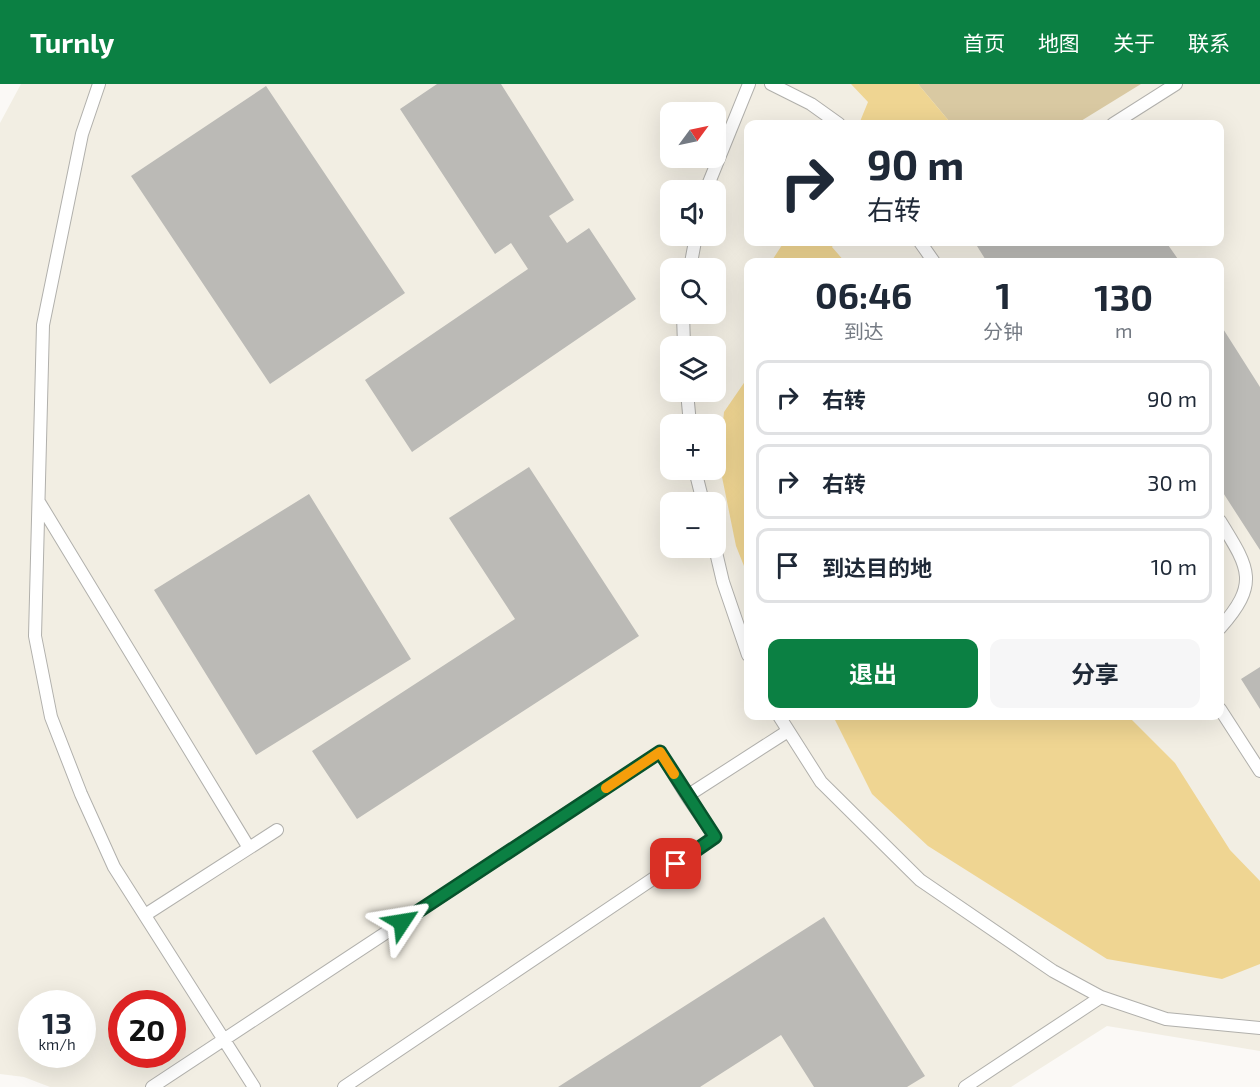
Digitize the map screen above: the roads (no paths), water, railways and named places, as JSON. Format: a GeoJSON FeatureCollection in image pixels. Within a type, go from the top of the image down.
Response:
{"type":"FeatureCollection","features":[{"type":"Feature","properties":{"kind":"lane"},"geometry":{"type":"LineString","coordinates":[[99,84],[82,134],[43,326],[35,636],[51,717],[81,794],[114,867],[254,1087]]}},
{"type":"Feature","properties":{"kind":"lane"},"geometry":{"type":"LineString","coordinates":[[710,180],[749,84]]}},
{"type":"Feature","properties":{"kind":"lane"},"geometry":{"type":"LineString","coordinates":[[771,84],[811,104],[833,120]]}},
{"type":"Feature","properties":{"kind":"lane"},"geometry":{"type":"LineString","coordinates":[[1119,120],[1176,84]]}},
{"type":"Feature","properties":{"kind":"lane"},"geometry":{"type":"LineString","coordinates":[[38,501],[249,848]]}},
{"type":"Feature","properties":{"kind":"lane"},"geometry":{"type":"LineString","coordinates":[[1224,527],[1246,563],[1250,583],[1238,608],[1224,624]]}},
{"type":"Feature","properties":{"kind":"lane"},"geometry":{"type":"LineString","coordinates":[[717,558],[744,643]]}},
{"type":"Feature","properties":{"kind":"lane"},"geometry":{"type":"LineString","coordinates":[[1224,715],[1260,771]]}},
{"type":"Feature","properties":{"kind":"lane"},"geometry":{"type":"LineString","coordinates":[[781,720],[821,782],[920,879],[1053,971],[1101,997],[1166,1019],[1260,1028]]}},
{"type":"Feature","properties":{"kind":"lane"},"geometry":{"type":"LineString","coordinates":[[687,796],[788,731]]}},
{"type":"Feature","properties":{"kind":"lane"},"geometry":{"type":"LineString","coordinates":[[153,1087],[660,752],[715,837],[344,1087]]}},
{"type":"Feature","properties":{"kind":"lane"},"geometry":{"type":"LineString","coordinates":[[145,915],[277,830]]}},
{"type":"Feature","properties":{"kind":"lane"},"geometry":{"type":"LineString","coordinates":[[965,1087],[1101,997]]}}]}
